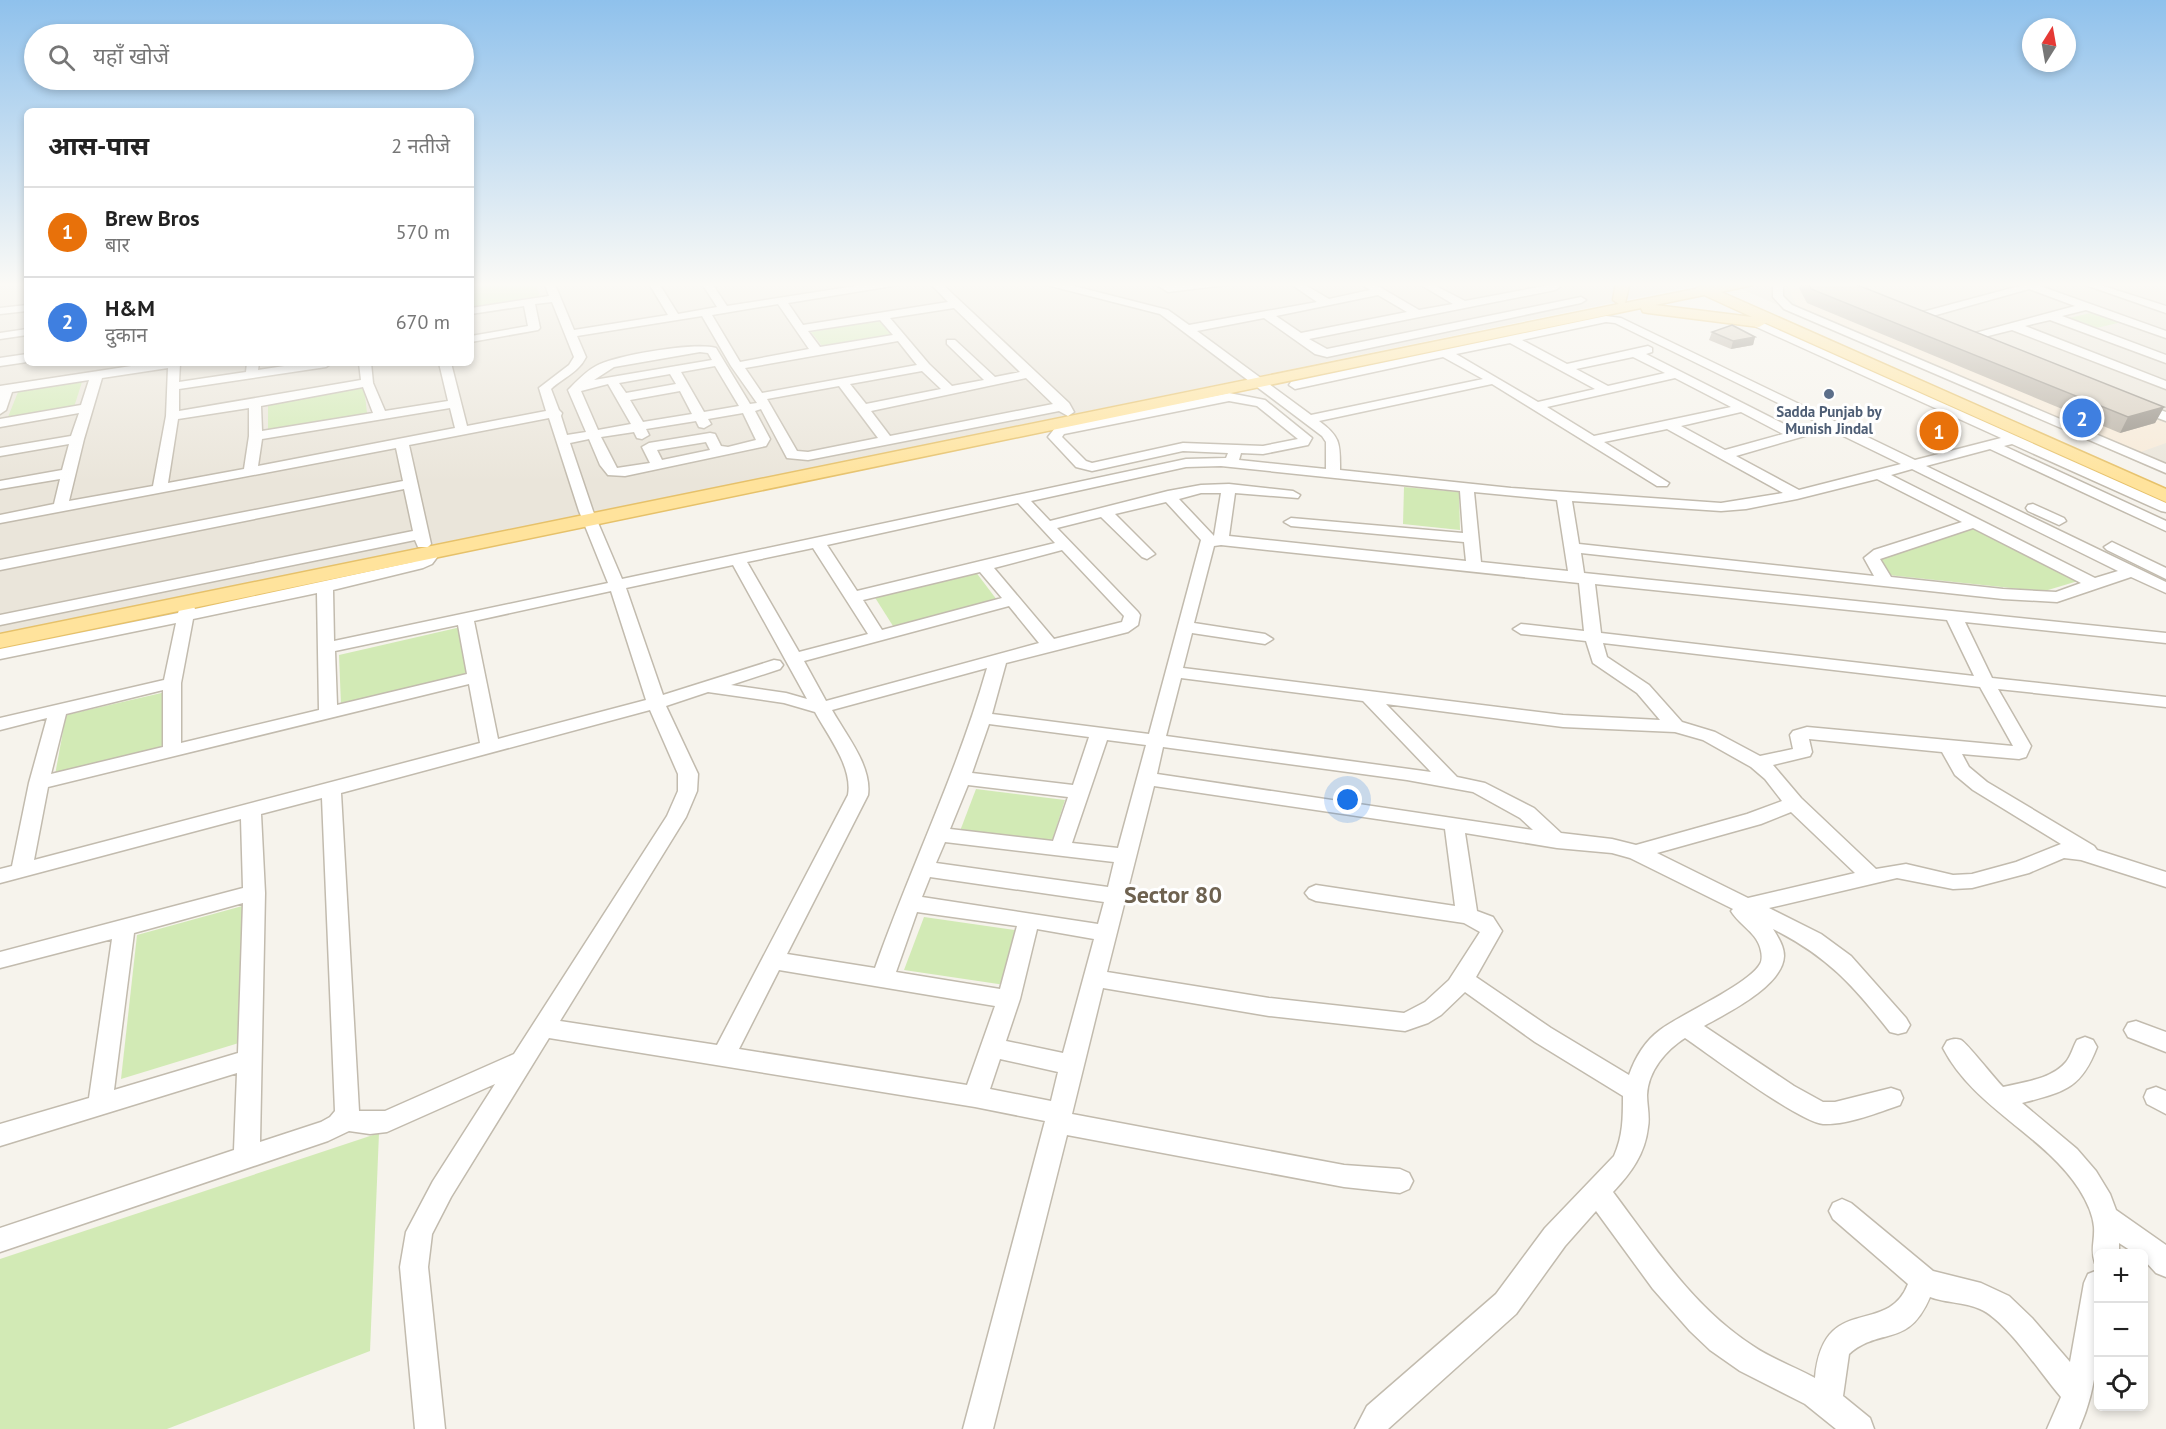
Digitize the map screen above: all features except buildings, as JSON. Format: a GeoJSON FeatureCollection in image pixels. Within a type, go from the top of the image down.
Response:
{"type":"FeatureCollection","features":[{"type":"Feature","properties":{"kind":"main road"},"geometry":{"type":"LineString","coordinates":[[0,631],[426,543],[588,515],[1041,427],[1252,379],[1367,349]]}},
{"type":"Feature","properties":{"kind":"main road"},"geometry":{"type":"LineString","coordinates":[[588,515],[1067,410],[1252,379],[1338,370],[1418,349]]}},
{"type":"Feature","properties":{"kind":"main road"},"geometry":{"type":"LineString","coordinates":[[1827,349],[2166,496]]}},
{"type":"Feature","properties":{"kind":"main road"},"geometry":{"type":"LineString","coordinates":[[1856,349],[2166,482]]}},
{"type":"Feature","properties":{"kind":"main road"},"geometry":{"type":"LineString","coordinates":[[0,641],[187,609],[426,543]]}},
{"type":"Feature","properties":{"kind":"street"},"geometry":{"type":"LineString","coordinates":[[430,1429],[415,1277],[419,1232],[442,1189],[676,817],[687,797],[690,784],[688,774],[656,704],[646,668],[588,515],[555,413],[547,398],[545,388],[577,365],[580,357],[576,349]]}},
{"type":"Feature","properties":{"kind":"street"},"geometry":{"type":"LineString","coordinates":[[701,349],[619,362],[599,369],[577,387],[574,392],[607,465],[613,472],[658,465],[763,441],[747,408],[712,350],[707,349]]}},
{"type":"Feature","properties":{"kind":"street"},"geometry":{"type":"LineString","coordinates":[[726,349],[762,401],[789,452],[799,457],[1067,410]]}},
{"type":"Feature","properties":{"kind":"street"},"geometry":{"type":"LineString","coordinates":[[737,366],[831,349]]}},
{"type":"Feature","properties":{"kind":"street"},"geometry":{"type":"LineString","coordinates":[[911,349],[925,367],[950,390]]}},
{"type":"Feature","properties":{"kind":"street"},"geometry":{"type":"LineString","coordinates":[[958,349],[992,381]]}},
{"type":"Feature","properties":{"kind":"street"},"geometry":{"type":"LineString","coordinates":[[1003,349],[1067,410]]}},
{"type":"Feature","properties":{"kind":"street"},"geometry":{"type":"LineString","coordinates":[[1213,349],[1328,433],[1333,442],[1333,473]]}},
{"type":"Feature","properties":{"kind":"street"},"geometry":{"type":"LineString","coordinates":[[1315,349],[1327,353],[1360,349]]}},
{"type":"Feature","properties":{"kind":"street"},"geometry":{"type":"LineString","coordinates":[[1295,385],[1338,370],[1467,349]]}},
{"type":"Feature","properties":{"kind":"street"},"geometry":{"type":"LineString","coordinates":[[1529,349],[1606,390]]}},
{"type":"Feature","properties":{"kind":"street"},"geometry":{"type":"LineString","coordinates":[[1564,368],[1654,349]]}},
{"type":"Feature","properties":{"kind":"street"},"geometry":{"type":"LineString","coordinates":[[1678,349],[2166,588]]}},
{"type":"Feature","properties":{"kind":"street"},"geometry":{"type":"LineString","coordinates":[[1827,349],[2014,439],[2166,508]]}},
{"type":"Feature","properties":{"kind":"street"},"geometry":{"type":"LineString","coordinates":[[1886,349],[2166,469]]}},
{"type":"Feature","properties":{"kind":"street"},"geometry":{"type":"LineString","coordinates":[[2072,349],[2166,385]]}},
{"type":"Feature","properties":{"kind":"street"},"geometry":{"type":"LineString","coordinates":[[2140,349],[2166,358]]}},
{"type":"Feature","properties":{"kind":"street"},"geometry":{"type":"LineString","coordinates":[[1444,353],[1494,380],[1662,483]]}},
{"type":"Feature","properties":{"kind":"street"},"geometry":{"type":"LineString","coordinates":[[1635,353],[1794,434]]}},
{"type":"Feature","properties":{"kind":"street"},"geometry":{"type":"LineString","coordinates":[[0,362],[24,358]]}},
{"type":"Feature","properties":{"kind":"street"},"geometry":{"type":"LineString","coordinates":[[577,387],[719,362]]}},
{"type":"Feature","properties":{"kind":"street"},"geometry":{"type":"LineString","coordinates":[[0,410],[4,389],[161,366]]}},
{"type":"Feature","properties":{"kind":"street"},"geometry":{"type":"LineString","coordinates":[[160,489],[172,416],[174,366]]}},
{"type":"Feature","properties":{"kind":"street"},"geometry":{"type":"LineString","coordinates":[[175,386],[253,369],[290,366]]}},
{"type":"Feature","properties":{"kind":"street"},"geometry":{"type":"LineString","coordinates":[[365,366],[367,383],[380,416]]}},
{"type":"Feature","properties":{"kind":"street"},"geometry":{"type":"LineString","coordinates":[[446,366],[462,431]]}},
{"type":"Feature","properties":{"kind":"street"},"geometry":{"type":"LineString","coordinates":[[563,440],[747,408],[762,401],[842,382],[925,367]]}},
{"type":"Feature","properties":{"kind":"street"},"geometry":{"type":"LineString","coordinates":[[674,370],[716,449],[723,451]]}},
{"type":"Feature","properties":{"kind":"street"},"geometry":{"type":"LineString","coordinates":[[861,409],[1030,374]]}},
{"type":"Feature","properties":{"kind":"street"},"geometry":{"type":"LineString","coordinates":[[1536,406],[1676,374]]}},
{"type":"Feature","properties":{"kind":"street"},"geometry":{"type":"LineString","coordinates":[[61,507],[77,439],[96,376]]}},
{"type":"Feature","properties":{"kind":"street"},"geometry":{"type":"LineString","coordinates":[[1309,419],[1494,380]]}},
{"type":"Feature","properties":{"kind":"street"},"geometry":{"type":"LineString","coordinates":[[612,381],[626,402],[658,465]]}},
{"type":"Feature","properties":{"kind":"street"},"geometry":{"type":"LineString","coordinates":[[842,382],[887,441]]}},
{"type":"Feature","properties":{"kind":"street"},"geometry":{"type":"LineString","coordinates":[[172,416],[255,404],[367,383]]}},
{"type":"Feature","properties":{"kind":"street"},"geometry":{"type":"LineString","coordinates":[[626,402],[686,392]]}},
{"type":"Feature","properties":{"kind":"street"},"geometry":{"type":"LineString","coordinates":[[326,648],[616,585],[739,561],[1186,463],[1233,456],[1303,442],[1305,438],[1261,403],[1229,397],[1060,431],[1055,437],[1081,464],[1092,467],[1183,447],[1233,456],[1298,471],[1467,488],[1721,507],[1797,495],[2014,439]]}},
{"type":"Feature","properties":{"kind":"street"},"geometry":{"type":"LineString","coordinates":[[2122,399],[2166,417]]}},
{"type":"Feature","properties":{"kind":"street"},"geometry":{"type":"LineString","coordinates":[[250,472],[256,436],[255,404]]}},
{"type":"Feature","properties":{"kind":"street"},"geometry":{"type":"LineString","coordinates":[[256,436],[454,404]]}},
{"type":"Feature","properties":{"kind":"street"},"geometry":{"type":"LineString","coordinates":[[0,423],[87,408]]}},
{"type":"Feature","properties":{"kind":"street"},"geometry":{"type":"LineString","coordinates":[[1592,440],[1742,408]]}},
{"type":"Feature","properties":{"kind":"street"},"geometry":{"type":"LineString","coordinates":[[0,519],[555,413]]}},
{"type":"Feature","properties":{"kind":"street"},"geometry":{"type":"LineString","coordinates":[[1724,455],[1831,424]]}},
{"type":"Feature","properties":{"kind":"street"},"geometry":{"type":"LineString","coordinates":[[1669,425],[1797,495]]}},
{"type":"Feature","properties":{"kind":"street"},"geometry":{"type":"LineString","coordinates":[[1041,427],[1048,442],[1089,484]]}},
{"type":"Feature","properties":{"kind":"street"},"geometry":{"type":"LineString","coordinates":[[649,447],[710,437]]}},
{"type":"Feature","properties":{"kind":"street"},"geometry":{"type":"LineString","coordinates":[[0,452],[77,439]]}},
{"type":"Feature","properties":{"kind":"street"},"geometry":{"type":"LineString","coordinates":[[0,654],[187,609],[325,586],[427,561],[426,543],[402,444]]}},
{"type":"Feature","properties":{"kind":"street"},"geometry":{"type":"LineString","coordinates":[[1992,445],[2166,526]]}},
{"type":"Feature","properties":{"kind":"street"},"geometry":{"type":"LineString","coordinates":[[786,471],[784,461],[789,452]]}},
{"type":"Feature","properties":{"kind":"street"},"geometry":{"type":"LineString","coordinates":[[2129,466],[2166,454]]}},
{"type":"Feature","properties":{"kind":"street"},"geometry":{"type":"LineString","coordinates":[[1291,548],[1293,495],[1298,471]]}},
{"type":"Feature","properties":{"kind":"street"},"geometry":{"type":"LineString","coordinates":[[0,485],[68,473]]}},
{"type":"Feature","properties":{"kind":"street"},"geometry":{"type":"LineString","coordinates":[[1878,474],[2094,584]]}},
{"type":"Feature","properties":{"kind":"street"},"geometry":{"type":"LineString","coordinates":[[0,565],[410,484]]}},
{"type":"Feature","properties":{"kind":"street"},"geometry":{"type":"LineString","coordinates":[[1047,526],[1168,495],[1201,489],[1229,488],[1293,495]]}},
{"type":"Feature","properties":{"kind":"street"},"geometry":{"type":"LineString","coordinates":[[1216,541],[1229,488]]}},
{"type":"Feature","properties":{"kind":"street"},"geometry":{"type":"LineString","coordinates":[[1467,488],[1474,568]]}},
{"type":"Feature","properties":{"kind":"street"},"geometry":{"type":"LineString","coordinates":[[1168,495],[1216,541]]}},
{"type":"Feature","properties":{"kind":"street"},"geometry":{"type":"LineString","coordinates":[[1564,496],[1572,548],[1582,579],[1599,659],[1643,689],[1676,726]]}},
{"type":"Feature","properties":{"kind":"street"},"geometry":{"type":"LineString","coordinates":[[710,687],[786,698],[820,708],[1130,625],[1132,615],[1064,545],[1023,498]]}},
{"type":"Feature","properties":{"kind":"street"},"geometry":{"type":"LineString","coordinates":[[2033,508],[2166,574]]}},
{"type":"Feature","properties":{"kind":"street"},"geometry":{"type":"LineString","coordinates":[[1104,512],[1147,554]]}},
{"type":"Feature","properties":{"kind":"street"},"geometry":{"type":"LineString","coordinates":[[1291,522],[1473,538]]}},
{"type":"Feature","properties":{"kind":"street"},"geometry":{"type":"LineString","coordinates":[[1885,581],[1872,558],[1879,553],[1975,524]]}},
{"type":"Feature","properties":{"kind":"street"},"geometry":{"type":"LineString","coordinates":[[978,1429],[1207,543],[1216,541],[1291,548],[2166,638]]}},
{"type":"Feature","properties":{"kind":"street"},"geometry":{"type":"LineString","coordinates":[[2072,541],[2101,542]]}},
{"type":"Feature","properties":{"kind":"street"},"geometry":{"type":"LineString","coordinates":[[0,620],[426,543]]}},
{"type":"Feature","properties":{"kind":"street"},"geometry":{"type":"LineString","coordinates":[[818,543],[878,636]]}},
{"type":"Feature","properties":{"kind":"street"},"geometry":{"type":"LineString","coordinates":[[854,597],[1064,545]]}},
{"type":"Feature","properties":{"kind":"street"},"geometry":{"type":"LineString","coordinates":[[1572,548],[2003,594],[2056,597],[2132,572]]}},
{"type":"Feature","properties":{"kind":"street"},"geometry":{"type":"LineString","coordinates":[[723,1056],[858,795],[860,783],[856,770],[820,708],[784,662],[739,561]]}},
{"type":"Feature","properties":{"kind":"street"},"geometry":{"type":"LineString","coordinates":[[984,566],[1050,645]]}},
{"type":"Feature","properties":{"kind":"street"},"geometry":{"type":"LineString","coordinates":[[325,586],[328,714]]}},
{"type":"Feature","properties":{"kind":"street"},"geometry":{"type":"LineString","coordinates":[[0,876],[656,704],[784,662],[1012,600]]}},
{"type":"Feature","properties":{"kind":"street"},"geometry":{"type":"LineString","coordinates":[[172,751],[172,683],[187,609]]}},
{"type":"Feature","properties":{"kind":"street"},"geometry":{"type":"LineString","coordinates":[[1758,763],[1803,752],[1799,735],[1806,733],[2009,754],[2022,750],[2022,746],[1985,681],[1954,618]]}},
{"type":"Feature","properties":{"kind":"street"},"geometry":{"type":"LineString","coordinates":[[465,619],[490,746]]}},
{"type":"Feature","properties":{"kind":"street"},"geometry":{"type":"LineString","coordinates":[[1185,627],[1265,639]]}},
{"type":"Feature","properties":{"kind":"street"},"geometry":{"type":"LineString","coordinates":[[1521,629],[1720,655],[1985,681],[2166,702]]}},
{"type":"Feature","properties":{"kind":"street"},"geometry":{"type":"LineString","coordinates":[[883,978],[909,903],[982,718],[998,660]]}},
{"type":"Feature","properties":{"kind":"street"},"geometry":{"type":"LineString","coordinates":[[1173,672],[1584,723],[1676,726],[1709,736],[1758,763],[1772,775],[1794,803],[1872,878]]}},
{"type":"Feature","properties":{"kind":"street"},"geometry":{"type":"LineString","coordinates":[[39,783],[476,677]]}},
{"type":"Feature","properties":{"kind":"street"},"geometry":{"type":"LineString","coordinates":[[0,724],[172,683]]}},
{"type":"Feature","properties":{"kind":"street"},"geometry":{"type":"LineString","coordinates":[[1368,696],[1451,782]]}},
{"type":"Feature","properties":{"kind":"street"},"geometry":{"type":"LineString","coordinates":[[21,871],[39,783],[58,711]]}},
{"type":"Feature","properties":{"kind":"street"},"geometry":{"type":"LineString","coordinates":[[982,718],[1156,739],[1451,782],[1478,788],[1505,800],[1527,813],[1557,841]]}},
{"type":"Feature","properties":{"kind":"street"},"geometry":{"type":"LineString","coordinates":[[1060,849],[1100,733]]}},
{"type":"Feature","properties":{"kind":"street"},"geometry":{"type":"LineString","coordinates":[[1949,747],[1962,771],[1980,786],[2098,858]]}},
{"type":"Feature","properties":{"kind":"street"},"geometry":{"type":"LineString","coordinates":[[960,778],[1080,792]]}},
{"type":"Feature","properties":{"kind":"street"},"geometry":{"type":"LineString","coordinates":[[1146,779],[1557,841],[1612,846],[1636,852],[1813,940],[1843,962],[1898,1025]]}},
{"type":"Feature","properties":{"kind":"street"},"geometry":{"type":"LineString","coordinates":[[0,1240],[328,1130],[344,1120],[347,1113],[331,789]]}},
{"type":"Feature","properties":{"kind":"street"},"geometry":{"type":"LineString","coordinates":[[1636,852],[1754,819],[1794,803]]}},
{"type":"Feature","properties":{"kind":"street"},"geometry":{"type":"LineString","coordinates":[[247,1157],[254,893],[251,809]]}},
{"type":"Feature","properties":{"kind":"street"},"geometry":{"type":"LineString","coordinates":[[1454,824],[1467,916]]}},
{"type":"Feature","properties":{"kind":"street"},"geometry":{"type":"LineString","coordinates":[[936,834],[1126,856]]}},
{"type":"Feature","properties":{"kind":"street"},"geometry":{"type":"LineString","coordinates":[[1745,906],[1906,871],[1937,879],[1963,882],[2022,868],[2062,851],[2083,853],[2166,880]]}},
{"type":"Feature","properties":{"kind":"street"},"geometry":{"type":"LineString","coordinates":[[923,869],[1116,896]]}},
{"type":"Feature","properties":{"kind":"street"},"geometry":{"type":"LineString","coordinates":[[0,960],[254,893]]}},
{"type":"Feature","properties":{"kind":"street"},"geometry":{"type":"LineString","coordinates":[[1094,978],[1269,1007],[1405,1022],[1431,1011],[1463,979],[1478,957],[1491,931],[1485,923],[1467,916],[1317,893]]}},
{"type":"Feature","properties":{"kind":"street"},"geometry":{"type":"LineString","coordinates":[[1370,1429],[1378,1418],[1506,1304],[1554,1237],[1623,1164],[1632,1144],[1636,1126],[1635,1091],[1645,1062],[1666,1038],[1730,1000],[1768,972],[1772,963],[1772,947],[1760,926],[1722,896]]}},
{"type":"Feature","properties":{"kind":"street"},"geometry":{"type":"LineString","coordinates":[[909,903],[1106,933]]}},
{"type":"Feature","properties":{"kind":"street"},"geometry":{"type":"LineString","coordinates":[[975,1097],[1009,999],[1029,920]]}},
{"type":"Feature","properties":{"kind":"street"},"geometry":{"type":"LineString","coordinates":[[100,1106],[124,927]]}},
{"type":"Feature","properties":{"kind":"street"},"geometry":{"type":"LineString","coordinates":[[772,960],[1009,999]]}},
{"type":"Feature","properties":{"kind":"street"},"geometry":{"type":"LineString","coordinates":[[1463,979],[1544,1035],[1635,1091]]}},
{"type":"Feature","properties":{"kind":"street"},"geometry":{"type":"LineString","coordinates":[[1685,1026],[1785,1093],[1820,1113],[1835,1113],[1891,1098]]}},
{"type":"Feature","properties":{"kind":"street"},"geometry":{"type":"LineString","coordinates":[[543,1028],[975,1097],[1058,1118],[1344,1176],[1400,1181]]}},
{"type":"Feature","properties":{"kind":"street"},"geometry":{"type":"LineString","coordinates":[[2136,1030],[2166,1042]]}},
{"type":"Feature","properties":{"kind":"street"},"geometry":{"type":"LineString","coordinates":[[1999,1098],[2038,1088],[2062,1078],[2075,1069],[2085,1047]]}},
{"type":"Feature","properties":{"kind":"street"},"geometry":{"type":"LineString","coordinates":[[992,1048],[1072,1065]]}},
{"type":"Feature","properties":{"kind":"street"},"geometry":{"type":"LineString","coordinates":[[1955,1048],[1972,1071],[1999,1098],[2039,1130],[2079,1170],[2100,1202],[2105,1218],[2108,1243],[2106,1249]]}},
{"type":"Feature","properties":{"kind":"street"},"geometry":{"type":"LineString","coordinates":[[0,1135],[251,1059]]}},
{"type":"Feature","properties":{"kind":"street"},"geometry":{"type":"LineString","coordinates":[[344,1120],[370,1123],[387,1121],[523,1060]]}},
{"type":"Feature","properties":{"kind":"street"},"geometry":{"type":"LineString","coordinates":[[1596,1191],[1672,1290],[1715,1335],[1742,1356],[1808,1390],[1828,1403],[1859,1429]]}},
{"type":"Feature","properties":{"kind":"street"},"geometry":{"type":"LineString","coordinates":[[1842,1210],[1923,1280],[1936,1288],[1989,1298],[2005,1309],[2077,1393]]}},
{"type":"Feature","properties":{"kind":"street"},"geometry":{"type":"LineString","coordinates":[[2105,1218],[2128,1230],[2166,1263]]}},
{"type":"Feature","properties":{"kind":"street"},"geometry":{"type":"LineString","coordinates":[[1828,1403],[1834,1351],[1843,1339],[1880,1327],[1903,1315],[1912,1306],[1923,1280]]}},
{"type":"Feature","properties":{"kind":"street"},"geometry":{"type":"LineString","coordinates":[[2062,1429],[2067,1423],[2077,1393],[2094,1303]]}},
{"type":"Feature","properties":{"kind":"shaded area"},"geometry":{"type":"Polygon","coordinates":[[[0,349],[24,349],[24,366],[474,366],[474,349],[1391,349],[0,636],[0,349]]]}},
{"type":"Feature","properties":{"kind":"shaded area"},"geometry":{"type":"Polygon","coordinates":[[[1878,349],[2166,349],[2166,475],[1878,349]]]}},
{"type":"Feature","properties":{"kind":"shaded area"},"geometry":{"type":"Polygon","coordinates":[[[1896,349],[1984,349],[2166,423],[2166,443],[2138,453],[1896,349]]]}},
{"type":"Feature","properties":{"kind":"green space"},"geometry":{"type":"Polygon","coordinates":[[[82,382],[74,407],[8,417],[18,392],[82,382]]]}},
{"type":"Feature","properties":{"kind":"green space"},"geometry":{"type":"Polygon","coordinates":[[[364,387],[367,413],[268,431],[268,403],[364,387]]]}},
{"type":"Feature","properties":{"kind":"green space"},"geometry":{"type":"Polygon","coordinates":[[[1404,487],[1459,492],[1460,530],[1403,524],[1404,487]]]}},
{"type":"Feature","properties":{"kind":"green space"},"geometry":{"type":"Polygon","coordinates":[[[1977,528],[2078,581],[2048,590],[2030,590],[1888,575],[1880,560],[1883,555],[1977,528]]]}},
{"type":"Feature","properties":{"kind":"green space"},"geometry":{"type":"Polygon","coordinates":[[[975,571],[997,600],[893,626],[874,596],[975,571]]]}},
{"type":"Feature","properties":{"kind":"green space"},"geometry":{"type":"Polygon","coordinates":[[[461,627],[469,675],[341,705],[339,655],[461,627]]]}},
{"type":"Feature","properties":{"kind":"green space"},"geometry":{"type":"Polygon","coordinates":[[[170,691],[165,748],[55,775],[66,715],[170,691]]]}},
{"type":"Feature","properties":{"kind":"green space"},"geometry":{"type":"Polygon","coordinates":[[[976,789],[1065,800],[1051,844],[960,831],[976,789]]]}},
{"type":"Feature","properties":{"kind":"green space"},"geometry":{"type":"Polygon","coordinates":[[[246,905],[242,1042],[121,1079],[137,935],[246,905]]]}},
{"type":"Feature","properties":{"kind":"green space"},"geometry":{"type":"Polygon","coordinates":[[[924,917],[1022,931],[1005,985],[904,970],[924,917]]]}},
{"type":"Feature","properties":{"kind":"green space"},"geometry":{"type":"Polygon","coordinates":[[[379,1133],[370,1351],[167,1429],[0,1429],[0,1259],[379,1133]]]}},
{"type":"Feature","properties":{"kind":"place","name":"Sadda Punjab by Munish Jindal"},"geometry":{"type":"Point","coordinates":[1829,394]}},
{"type":"Feature","properties":{"kind":"place","name":"H&M"},"geometry":{"type":"Point","coordinates":[2082,418]}},
{"type":"Feature","properties":{"kind":"place","name":"Brew Bros"},"geometry":{"type":"Point","coordinates":[1939,431]}},
{"type":"Feature","properties":{"kind":"district","name":"Sector 80"},"geometry":{"type":"Point","coordinates":[1173,895]}}]}
